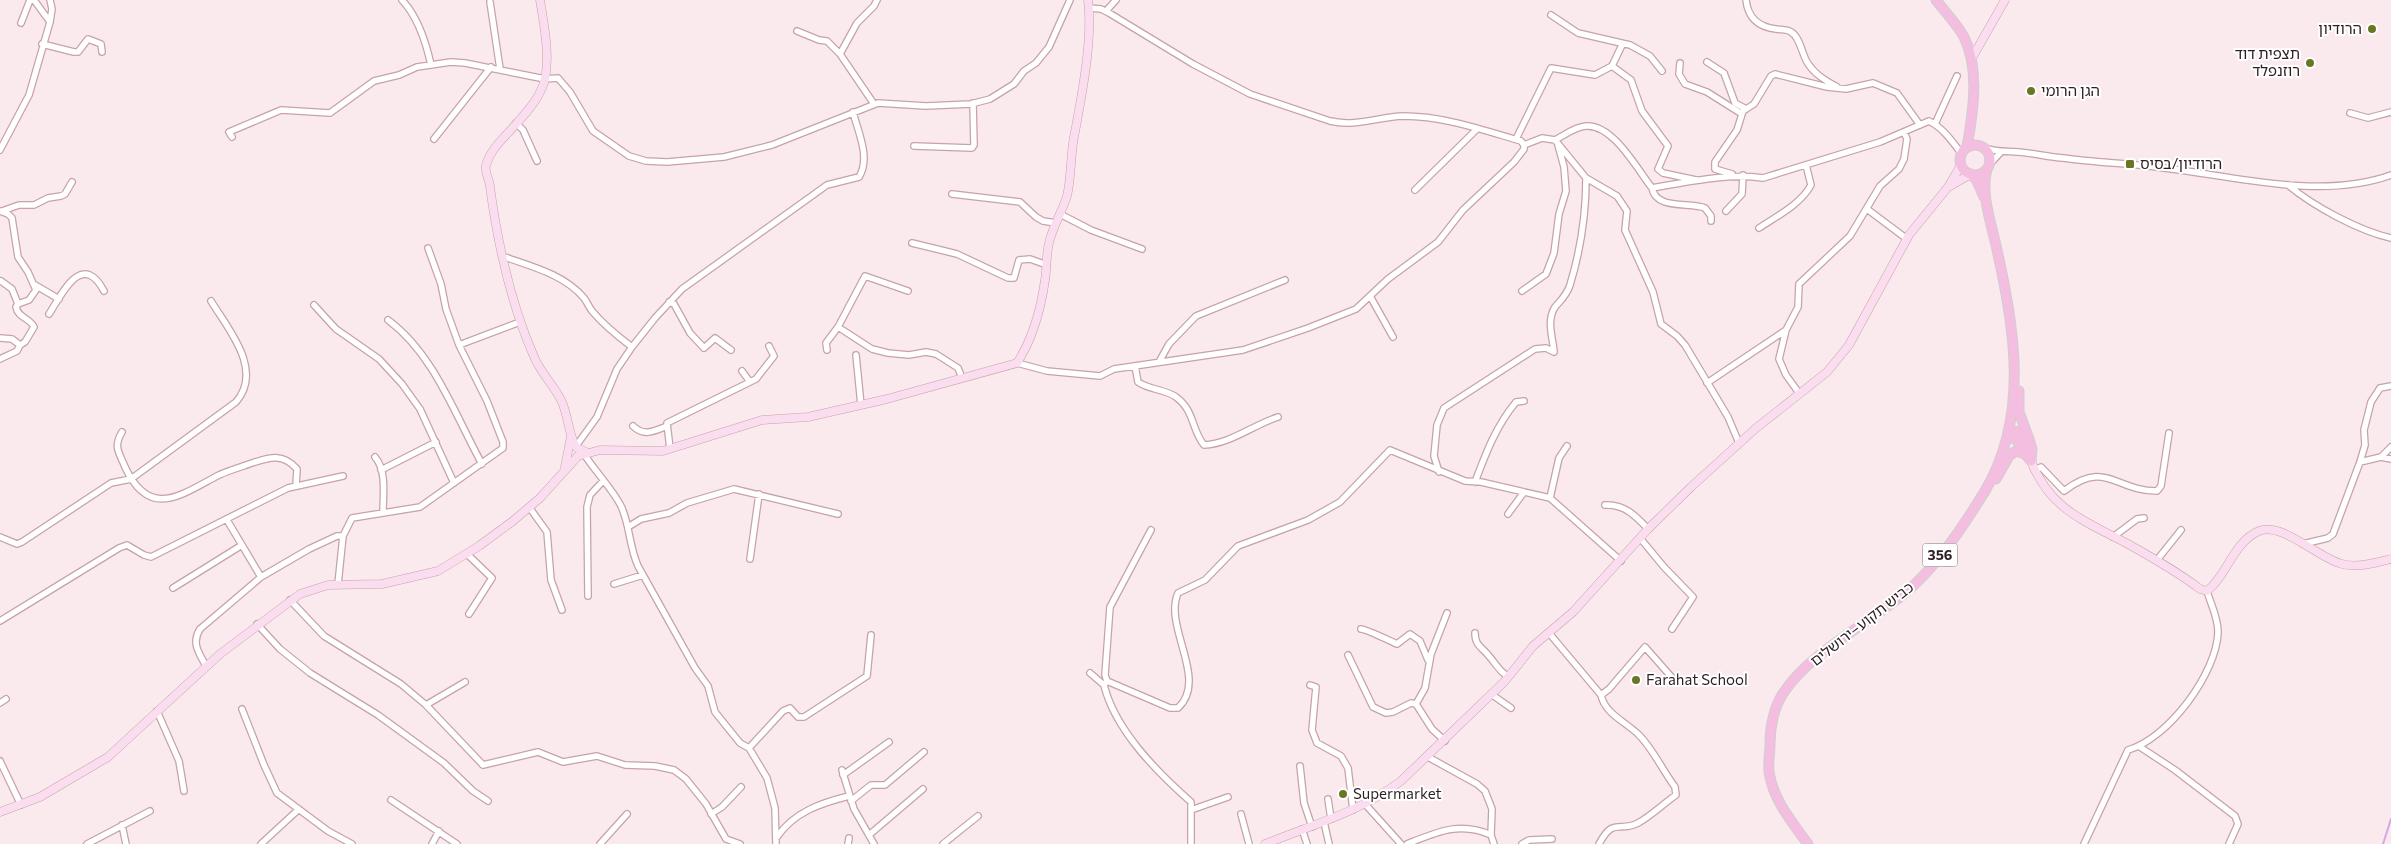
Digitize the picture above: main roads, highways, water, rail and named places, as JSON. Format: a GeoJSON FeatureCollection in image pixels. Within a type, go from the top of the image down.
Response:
{"type":"FeatureCollection","features":[{"type":"Feature","properties":{"kind":"main road"},"geometry":{"type":"LineString","coordinates":[[1936,0],[1963,36],[1972,58],[1970,131],[1961,165],[1971,174],[1979,174],[1988,167],[1990,155],[1970,131]]}},
{"type":"Feature","properties":{"kind":"main road"},"geometry":{"type":"LineString","coordinates":[[1964,150],[1981,146]]}},
{"type":"Feature","properties":{"kind":"main road","name":"כביש תקוע–ירושלים"},"geometry":{"type":"LineString","coordinates":[[1986,202],[1985,175],[1988,167]]}},
{"type":"Feature","properties":{"kind":"main road","name":"כביש תקוע–ירושלים"},"geometry":{"type":"LineString","coordinates":[[1808,844],[1780,806],[1769,772],[1770,739],[1774,715],[1782,693],[1798,673],[1911,588],[1930,568],[1953,539],[1986,489],[2008,432],[2013,402],[2014,352],[2009,304],[1986,202],[1977,181],[1971,174]]}},
{"type":"Feature","properties":{"kind":"main road"},"geometry":{"type":"LineString","coordinates":[[2014,352],[2019,362],[2018,412],[2029,439],[2033,465]]}},
{"type":"Feature","properties":{"kind":"main road"},"geometry":{"type":"LineString","coordinates":[[2029,439],[2015,431],[2008,432],[2011,437],[2025,446],[2033,465]]}},
{"type":"Feature","properties":{"kind":"main road"},"geometry":{"type":"LineString","coordinates":[[1953,539],[1964,534],[2009,456],[2016,451],[2025,454],[2033,465]]}},
{"type":"Feature","properties":{"kind":"waterway"},"geometry":{"type":"LineString","coordinates":[[2383,844],[2391,819]]}},
{"type":"Feature","properties":{"kind":"place","name":"הרודיון"},"geometry":{"type":"Point","coordinates":[2372,29]}},
{"type":"Feature","properties":{"kind":"place","name":"תצפית דוד רוזנפלד"},"geometry":{"type":"Point","coordinates":[2310,63]}},
{"type":"Feature","properties":{"kind":"place","name":"הגן הרומי"},"geometry":{"type":"Point","coordinates":[2031,91]}},
{"type":"Feature","properties":{"kind":"place","name":"הרודיון/בסיס"},"geometry":{"type":"Point","coordinates":[2130,164]}},
{"type":"Feature","properties":{"kind":"place","name":"Farahat School"},"geometry":{"type":"Point","coordinates":[1636,680]}},
{"type":"Feature","properties":{"kind":"place","name":"Supermarket"},"geometry":{"type":"Point","coordinates":[1343,794]}}]}
